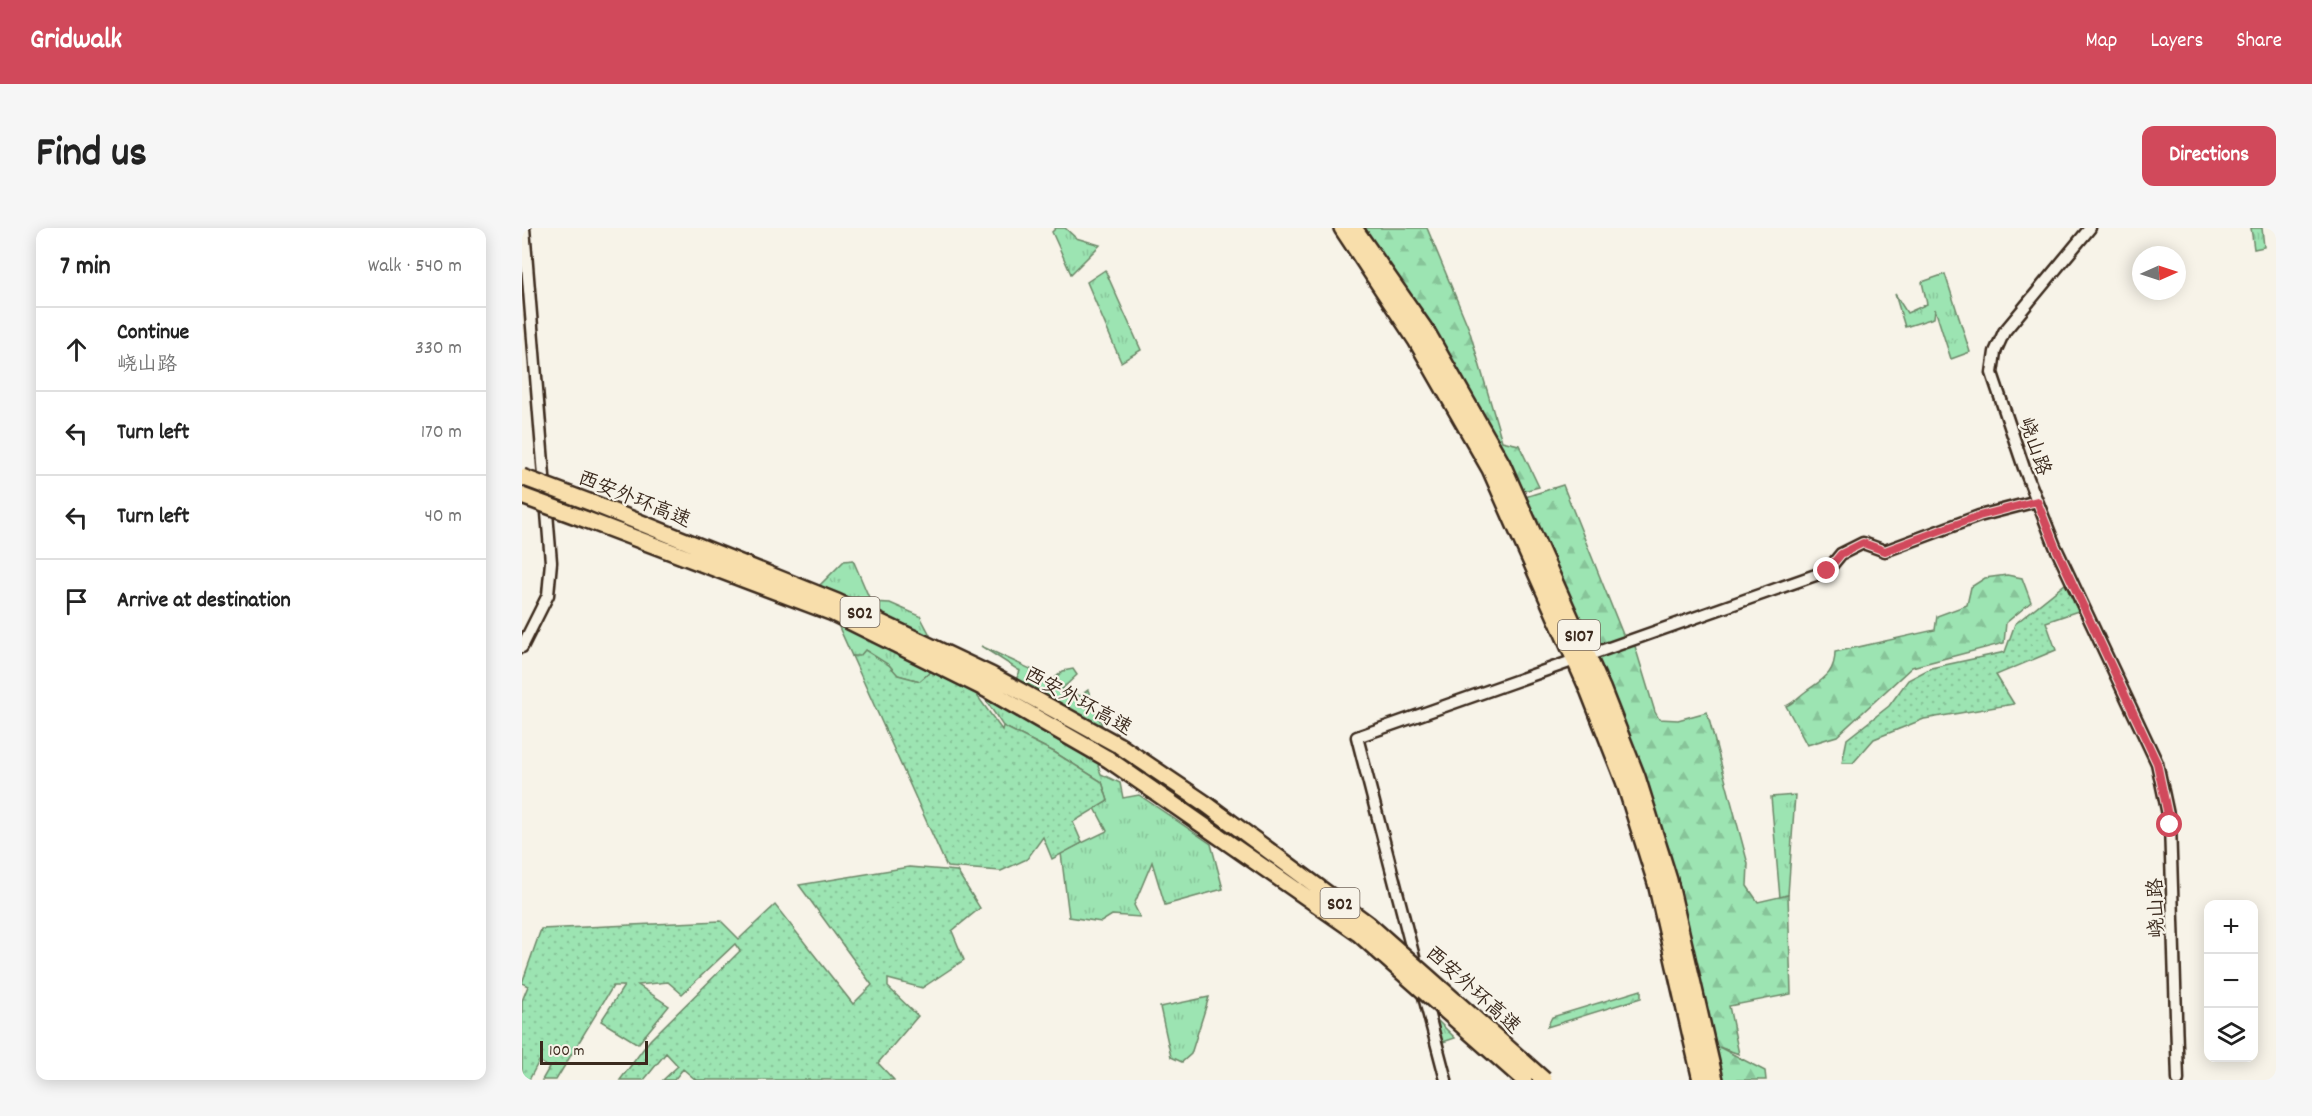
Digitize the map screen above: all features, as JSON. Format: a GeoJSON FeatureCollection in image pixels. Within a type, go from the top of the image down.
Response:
{"type":"FeatureCollection","features":[{"type":"Feature","properties":{"kind":"highway","name":"S107"},"geometry":{"type":"LineString","coordinates":[[1342,228],[1416,340],[1490,470],[1637,777],[1669,880],[1714,1080]]}},
{"type":"Feature","properties":{"kind":"highway","name":"S107"},"geometry":{"type":"LineString","coordinates":[[1354,228],[1428,334],[1502,464],[1581,658],[1624,781],[1656,883],[1701,1080]]}},
{"type":"Feature","properties":{"kind":"highway","name":"西安外环高速"},"geometry":{"type":"LineString","coordinates":[[522,477],[837,602],[990,675],[1120,746],[1206,804],[1368,924],[1544,1080]]}},
{"type":"Feature","properties":{"kind":"highway","name":"西安外环高速"},"geometry":{"type":"LineString","coordinates":[[522,496],[832,613],[986,689],[1108,759],[1358,933],[1524,1080]]}},
{"type":"Feature","properties":{"kind":"street"},"geometry":{"type":"LineString","coordinates":[[522,647],[548,595],[551,562],[524,228]]}},
{"type":"Feature","properties":{"kind":"street","name":"峣山路"},"geometry":{"type":"LineString","coordinates":[[2090,228],[2004,332],[1995,352],[1992,373],[2055,546],[2157,763],[2170,825],[2178,1080]]}},
{"type":"Feature","properties":{"kind":"street"},"geometry":{"type":"LineString","coordinates":[[1446,1080],[1357,737],[1827,571],[1841,554],[1863,543],[1885,551],[1979,516],[2037,501]]}},
{"type":"Feature","properties":{"kind":"green space"},"geometry":{"type":"Polygon","coordinates":[[[1056,228],[1065,228],[1076,238],[1100,245],[1071,274],[1052,232],[1056,228]]]}},
{"type":"Feature","properties":{"kind":"green space"},"geometry":{"type":"Polygon","coordinates":[[[1359,228],[1427,228],[1469,329],[1502,441],[1519,445],[1539,487],[1516,493],[1359,228]]]}},
{"type":"Feature","properties":{"kind":"green space"},"geometry":{"type":"Polygon","coordinates":[[[2251,228],[2262,228],[2264,247],[2254,249],[2251,228]]]}},
{"type":"Feature","properties":{"kind":"green space"},"geometry":{"type":"Polygon","coordinates":[[[1105,270],[1141,350],[1121,362],[1087,282],[1105,270]]]}},
{"type":"Feature","properties":{"kind":"green space"},"geometry":{"type":"Polygon","coordinates":[[[1945,274],[1970,352],[1951,359],[1935,309],[1934,318],[1905,327],[1895,294],[1907,313],[1927,304],[1922,282],[1945,274]]]}},
{"type":"Feature","properties":{"kind":"green space"},"geometry":{"type":"Polygon","coordinates":[[[1563,485],[1626,642],[1589,654],[1519,499],[1563,485]]]}},
{"type":"Feature","properties":{"kind":"green space"},"geometry":{"type":"Polygon","coordinates":[[[853,560],[871,602],[890,603],[920,616],[930,635],[919,658],[936,667],[920,681],[897,675],[889,665],[852,656],[820,585],[844,561],[853,560]]]}},
{"type":"Feature","properties":{"kind":"green space"},"geometry":{"type":"Polygon","coordinates":[[[2007,575],[2022,578],[2031,602],[2006,623],[2004,643],[1912,667],[1837,736],[1807,745],[1786,706],[1830,672],[1835,652],[1935,630],[1937,616],[1967,605],[1971,587],[1985,578],[2007,575]]]}},
{"type":"Feature","properties":{"kind":"green space"},"geometry":{"type":"Polygon","coordinates":[[[2065,584],[2078,611],[2046,622],[2056,650],[1996,675],[2014,704],[1924,719],[1874,739],[1853,763],[1842,763],[1847,739],[1889,706],[1908,680],[1931,668],[2005,652],[2015,624],[2065,584]]]}},
{"type":"Feature","properties":{"kind":"green space"},"geometry":{"type":"Polygon","coordinates":[[[1634,643],[1659,719],[1678,720],[1707,712],[1748,864],[1747,886],[1758,902],[1788,895],[1791,994],[1729,1006],[1739,1054],[1719,1047],[1765,1071],[1766,1080],[1712,1080],[1592,661],[1634,643]]]}},
{"type":"Feature","properties":{"kind":"green space"},"geometry":{"type":"Polygon","coordinates":[[[981,646],[1037,672],[1048,684],[1063,671],[1073,669],[1077,675],[1062,689],[1080,696],[1088,690],[1110,746],[1098,766],[1101,774],[1120,783],[1123,798],[1139,795],[1211,844],[1223,889],[1165,905],[1152,862],[1134,905],[1140,917],[1112,915],[1101,922],[1069,917],[1061,853],[1107,831],[1095,808],[1108,801],[1102,782],[1054,752],[1003,726],[977,687],[1006,701],[1020,671],[981,646]]]}},
{"type":"Feature","properties":{"kind":"green space"},"geometry":{"type":"Polygon","coordinates":[[[865,650],[889,665],[898,675],[920,681],[936,667],[968,683],[1002,730],[1003,726],[1054,752],[1102,782],[1108,801],[1073,822],[1082,843],[1052,859],[1043,837],[1027,859],[1001,871],[947,867],[852,656],[860,656],[865,650]]]}},
{"type":"Feature","properties":{"kind":"green space"},"geometry":{"type":"Polygon","coordinates":[[[1795,795],[1788,895],[1780,898],[1771,797],[1795,795]]]}},
{"type":"Feature","properties":{"kind":"green space"},"geometry":{"type":"Polygon","coordinates":[[[909,867],[957,871],[980,908],[952,931],[964,960],[922,988],[888,979],[888,987],[918,1016],[878,1063],[894,1080],[696,1080],[683,1069],[674,1080],[663,1080],[678,1066],[666,1053],[644,1080],[620,1080],[650,1040],[740,951],[735,944],[682,994],[668,982],[638,985],[669,1006],[638,1044],[601,1021],[624,986],[613,986],[556,1080],[542,1080],[549,1068],[539,1061],[529,1080],[522,1080],[522,1001],[528,986],[522,983],[541,929],[721,921],[739,939],[775,905],[853,1004],[872,985],[799,885],[909,867]]]}},
{"type":"Feature","properties":{"kind":"green space"},"geometry":{"type":"Polygon","coordinates":[[[1641,990],[1641,998],[1547,1027],[1552,1017],[1641,990]]]}},
{"type":"Feature","properties":{"kind":"green space"},"geometry":{"type":"Polygon","coordinates":[[[1209,997],[1191,1054],[1182,1062],[1171,1057],[1160,1007],[1209,997]]]}},
{"type":"Feature","properties":{"kind":"green space"},"geometry":{"type":"Polygon","coordinates":[[[1434,1017],[1455,1038],[1440,1043],[1434,1017]]]}},
{"type":"Feature","properties":{"kind":"route"},"geometry":{"type":"LineString","coordinates":[[1827,571],[1841,554],[1863,543],[1885,551],[1979,516],[2037,501],[2055,546],[2157,763],[2170,825]]}}]}
